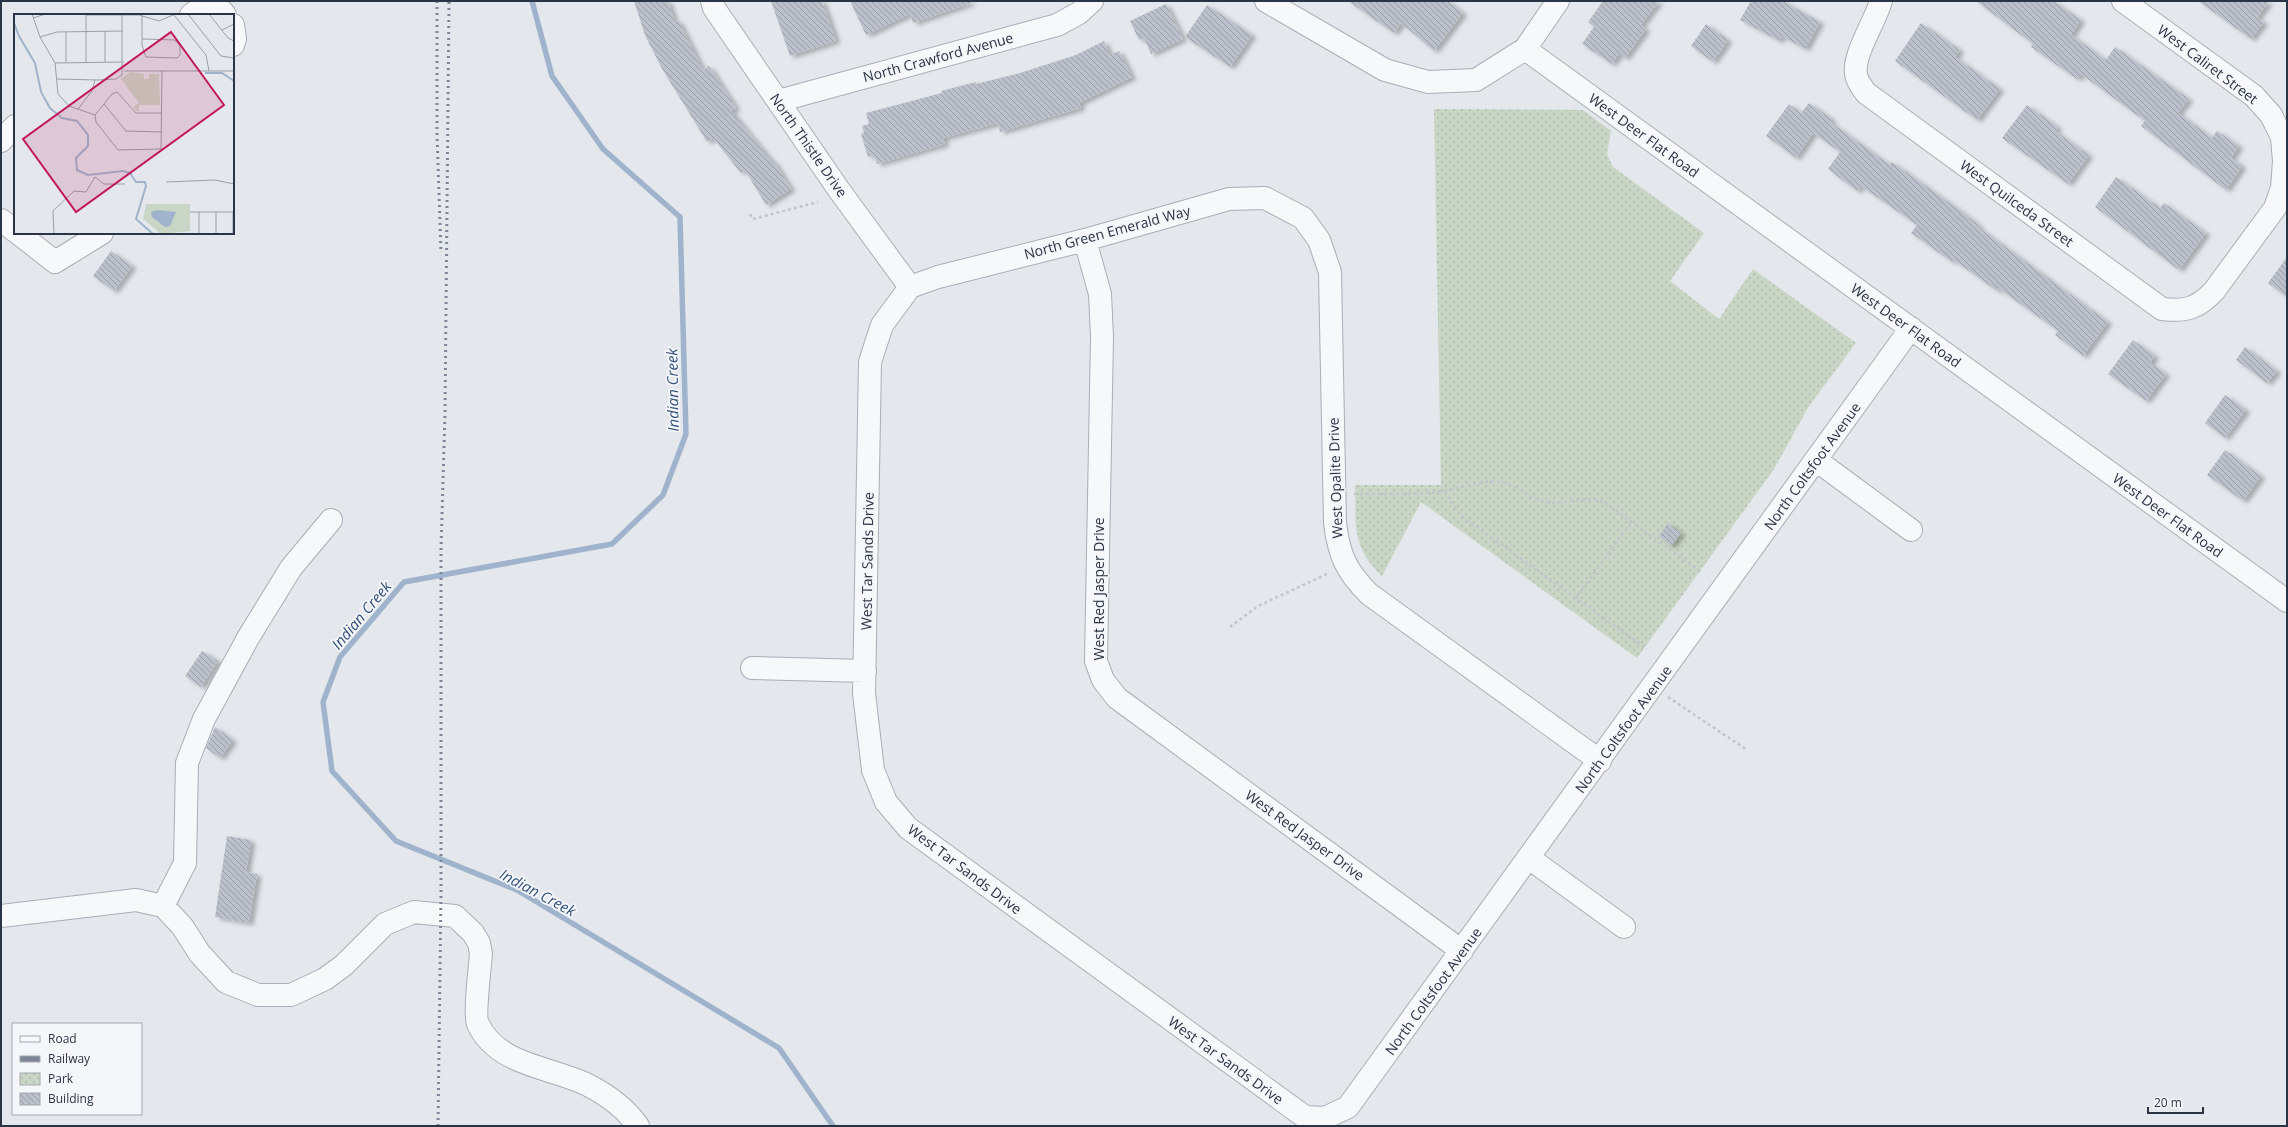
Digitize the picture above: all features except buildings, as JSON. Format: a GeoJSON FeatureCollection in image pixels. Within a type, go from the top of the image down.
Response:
{"type":"FeatureCollection","features":[{"type":"Feature","properties":{"kind":"street","name":"North Thistle Drive"},"geometry":{"type":"LineString","coordinates":[[712,1],[714,8],[910,288]]}},
{"type":"Feature","properties":{"kind":"street","name":"North Crawford Avenue"},"geometry":{"type":"LineString","coordinates":[[778,100],[1057,25],[1079,13],[1092,1]]}},
{"type":"Feature","properties":{"kind":"street"},"geometry":{"type":"LineString","coordinates":[[1266,1],[1385,70],[1428,82],[1476,80],[1525,49],[1558,1]]}},
{"type":"Feature","properties":{"kind":"street","name":"West Quilceda Street"},"geometry":{"type":"LineString","coordinates":[[1881,1],[1858,58],[1856,74],[1859,84],[1866,93],[2162,308],[2176,311],[2190,308]]}},
{"type":"Feature","properties":{"kind":"street","name":"West Caliret Street"},"geometry":{"type":"LineString","coordinates":[[2123,1],[2254,96],[2271,116],[2282,137],[2284,161],[2282,188],[2275,208],[2214,291],[2203,303],[2190,308]]}},
{"type":"Feature","properties":{"kind":"street"},"geometry":{"type":"LineString","coordinates":[[192,14],[205,5],[222,11],[224,14]]}},
{"type":"Feature","properties":{"kind":"street"},"geometry":{"type":"LineString","coordinates":[[234,30],[236,39],[234,43]]}},
{"type":"Feature","properties":{"kind":"street","name":"West Deer Flat Road"},"geometry":{"type":"LineString","coordinates":[[1525,49],[2287,601]]}},
{"type":"Feature","properties":{"kind":"street"},"geometry":{"type":"LineString","coordinates":[[1,141],[14,127]]}},
{"type":"Feature","properties":{"kind":"street","name":"North Green Emerald Way"},"geometry":{"type":"LineString","coordinates":[[910,288],[938,277],[1085,240],[1229,199],[1265,198],[1303,218]]}},
{"type":"Feature","properties":{"kind":"street","name":"West Opalite Drive"},"geometry":{"type":"LineString","coordinates":[[1303,218],[1319,240],[1330,272],[1335,523],[1337,543],[1345,565],[1356,581],[1369,594],[1600,761]]}},
{"type":"Feature","properties":{"kind":"street"},"geometry":{"type":"LineString","coordinates":[[1,220],[14,230]]}},
{"type":"Feature","properties":{"kind":"street"},"geometry":{"type":"LineString","coordinates":[[19,234],[55,262],[100,234]]}},
{"type":"Feature","properties":{"kind":"street","name":"West Red Jasper Drive"},"geometry":{"type":"LineString","coordinates":[[1085,240],[1100,294],[1102,337],[1096,661],[1104,680],[1117,698],[1462,951]]}},
{"type":"Feature","properties":{"kind":"street","name":"West Tar Sands Drive"},"geometry":{"type":"LineString","coordinates":[[910,288],[882,325],[870,362],[864,693],[873,770],[886,802],[908,828],[1305,1117],[1325,1118]]}},
{"type":"Feature","properties":{"kind":"street","name":"North Coltsfoot Avenue"},"geometry":{"type":"LineString","coordinates":[[1325,1118],[1348,1107],[1600,761],[1911,328]]}},
{"type":"Feature","properties":{"kind":"street"},"geometry":{"type":"LineString","coordinates":[[1816,460],[1911,530]]}},
{"type":"Feature","properties":{"kind":"street"},"geometry":{"type":"LineString","coordinates":[[163,906],[184,863],[187,763],[204,719],[248,638],[291,568],[331,520]]}},
{"type":"Feature","properties":{"kind":"street"},"geometry":{"type":"LineString","coordinates":[[752,668],[865,671]]}},
{"type":"Feature","properties":{"kind":"street"},"geometry":{"type":"LineString","coordinates":[[1529,858],[1624,928]]}},
{"type":"Feature","properties":{"kind":"street"},"geometry":{"type":"LineString","coordinates":[[1,916],[136,900],[163,906],[182,926],[200,954],[226,982],[258,995],[291,995],[325,978],[344,965],[385,924],[414,912],[455,916],[473,933],[479,943],[481,954],[477,1022],[490,1042],[505,1054],[587,1085],[613,1100],[638,1126]]}},
{"type":"Feature","properties":{"kind":"path"},"geometry":{"type":"LineString","coordinates":[[750,214],[754,219],[818,202]]}},
{"type":"Feature","properties":{"kind":"path"},"geometry":{"type":"LineString","coordinates":[[1352,494],[1445,491],[1487,482],[1500,482],[1545,502],[1596,499],[1604,502],[1702,573]]}},
{"type":"Feature","properties":{"kind":"path"},"geometry":{"type":"LineString","coordinates":[[1445,491],[1450,501],[1464,518],[1647,649]]}},
{"type":"Feature","properties":{"kind":"path"},"geometry":{"type":"LineString","coordinates":[[1576,598],[1631,522]]}},
{"type":"Feature","properties":{"kind":"path"},"geometry":{"type":"LineString","coordinates":[[1230,627],[1258,606],[1345,565]]}},
{"type":"Feature","properties":{"kind":"path"},"geometry":{"type":"LineString","coordinates":[[1666,696],[1747,750]]}},
{"type":"Feature","properties":{"kind":"green space"},"geometry":{"type":"Polygon","coordinates":[[[1434,109],[1583,110],[1611,131],[1607,154],[1613,167],[1704,233],[1670,281],[1719,319],[1753,269],[1856,343],[1809,406],[1774,469],[1637,658],[1421,502],[1382,576],[1372,565],[1360,545],[1356,523],[1355,485],[1441,485],[1434,109]]]}},
{"type":"Feature","properties":{"kind":"waterway","name":"Indian Creek"},"geometry":{"type":"LineString","coordinates":[[532,1],[552,76],[603,149],[680,217],[686,434],[663,495],[612,544],[404,582],[340,657],[323,702],[332,771],[396,841],[517,890],[779,1048],[833,1126]]}},
{"type":"Feature","properties":{"kind":"railway"},"geometry":{"type":"LineString","coordinates":[[437,1],[437,134],[441,253]]}},
{"type":"Feature","properties":{"kind":"railway"},"geometry":{"type":"LineString","coordinates":[[438,1126],[441,894],[441,548],[445,414],[449,1]]}}]}
